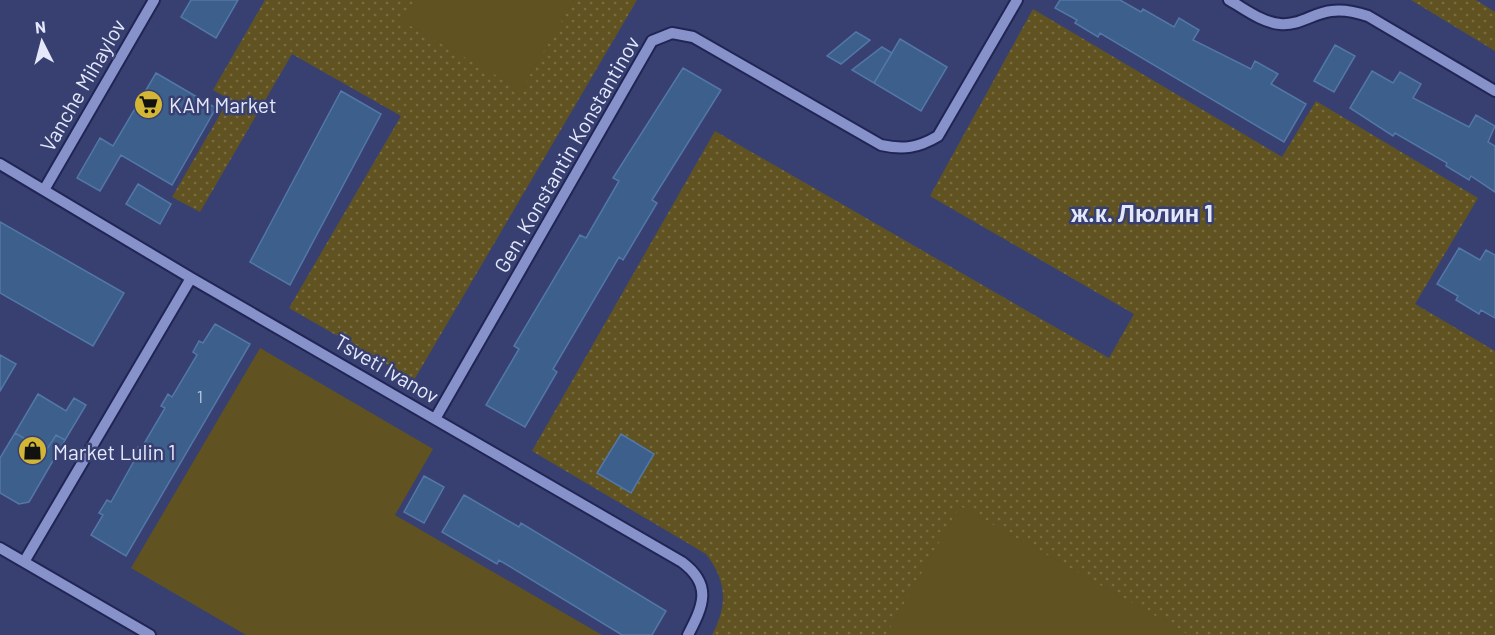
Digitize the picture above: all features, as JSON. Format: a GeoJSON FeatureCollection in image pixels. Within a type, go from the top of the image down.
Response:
{"type":"FeatureCollection","features":[{"type":"Feature","properties":{"kind":"street","name":"Vanche Mihaylov"},"geometry":{"type":"LineString","coordinates":[[44,190],[154,0]]}},
{"type":"Feature","properties":{"kind":"street","name":"Gen. Konstantin Konstantinov"},"geometry":{"type":"LineString","coordinates":[[435,419],[652,41],[672,33],[693,37],[881,145],[911,148],[925,144],[938,136],[1017,0]]}},
{"type":"Feature","properties":{"kind":"street"},"geometry":{"type":"LineString","coordinates":[[1229,0],[1267,22],[1282,24],[1297,23],[1330,11],[1349,10],[1368,16],[1495,91]]}},
{"type":"Feature","properties":{"kind":"street","name":"Tsveti Ivanov"},"geometry":{"type":"LineString","coordinates":[[0,164],[691,569],[698,578],[703,600],[688,635]]}},
{"type":"Feature","properties":{"kind":"street"},"geometry":{"type":"LineString","coordinates":[[24,562],[191,278]]}},
{"type":"Feature","properties":{"kind":"street"},"geometry":{"type":"LineString","coordinates":[[0,548],[150,635]]}},
{"type":"Feature","properties":{"kind":"shaded area"},"geometry":{"type":"Polygon","coordinates":[[[265,0],[637,0],[414,380],[289,308],[401,116],[292,54],[200,212],[172,197],[229,99],[213,90],[265,0]]]}},
{"type":"Feature","properties":{"kind":"shaded area"},"geometry":{"type":"Polygon","coordinates":[[[415,0],[574,0],[521,90],[402,21],[415,0]]]}},
{"type":"Feature","properties":{"kind":"shaded area"},"geometry":{"type":"Polygon","coordinates":[[[1411,0],[1476,0],[1495,12],[1495,51],[1411,0]]]}},
{"type":"Feature","properties":{"kind":"shaded area"},"geometry":{"type":"Polygon","coordinates":[[[1033,9],[1282,157],[1316,101],[1478,198],[1415,304],[1495,351],[1495,635],[712,635],[721,613],[723,593],[718,574],[706,554],[532,451],[715,131],[1109,358],[1134,314],[930,196],[1033,9]]]}},
{"type":"Feature","properties":{"kind":"shaded area"},"geometry":{"type":"Polygon","coordinates":[[[260,348],[433,449],[395,515],[602,635],[246,635],[131,568],[260,348]]]}},
{"type":"Feature","properties":{"kind":"shaded area"},"geometry":{"type":"Polygon","coordinates":[[[960,506],[1189,635],[886,635],[960,506]]]}},
{"type":"Feature","properties":{"kind":"building"},"geometry":{"type":"Polygon","coordinates":[[[191,0],[238,0],[216,38],[181,17],[191,0]]]}},
{"type":"Feature","properties":{"kind":"building"},"geometry":{"type":"Polygon","coordinates":[[[1060,0],[1120,0],[1141,12],[1143,9],[1174,27],[1179,18],[1199,30],[1193,40],[1251,69],[1255,61],[1278,74],[1271,84],[1306,104],[1284,142],[1100,33],[1098,37],[1075,23],[1077,20],[1055,8],[1060,0]]]}},
{"type":"Feature","properties":{"kind":"building"},"geometry":{"type":"Polygon","coordinates":[[[856,32],[870,40],[841,64],[827,56],[856,32]]]}},
{"type":"Feature","properties":{"kind":"building"},"geometry":{"type":"Polygon","coordinates":[[[900,39],[947,67],[921,111],[874,83],[900,39]]]}},
{"type":"Feature","properties":{"kind":"building"},"geometry":{"type":"Polygon","coordinates":[[[1335,45],[1355,56],[1334,92],[1314,81],[1335,45]]]}},
{"type":"Feature","properties":{"kind":"building"},"geometry":{"type":"Polygon","coordinates":[[[882,47],[892,53],[874,83],[852,70],[882,47]]]}},
{"type":"Feature","properties":{"kind":"building"},"geometry":{"type":"Polygon","coordinates":[[[683,68],[721,90],[652,200],[657,203],[623,260],[619,257],[553,369],[557,372],[525,427],[486,405],[519,349],[514,346],[580,235],[586,238],[619,181],[613,178],[683,68]]]}},
{"type":"Feature","properties":{"kind":"building"},"geometry":{"type":"Polygon","coordinates":[[[1372,71],[1393,83],[1400,72],[1421,84],[1413,98],[1469,127],[1476,115],[1495,126],[1488,142],[1495,146],[1495,192],[1471,176],[1469,180],[1446,166],[1447,163],[1395,133],[1393,136],[1350,108],[1372,71]]]}},
{"type":"Feature","properties":{"kind":"building"},"geometry":{"type":"Polygon","coordinates":[[[156,73],[216,108],[172,185],[121,155],[100,191],[77,178],[100,138],[113,146],[156,73]]]}},
{"type":"Feature","properties":{"kind":"building"},"geometry":{"type":"Polygon","coordinates":[[[341,91],[381,114],[290,285],[250,262],[341,91]]]}},
{"type":"Feature","properties":{"kind":"building"},"geometry":{"type":"Polygon","coordinates":[[[138,184],[171,204],[160,224],[126,204],[138,184]]]}},
{"type":"Feature","properties":{"kind":"building"},"geometry":{"type":"Polygon","coordinates":[[[0,222],[124,293],[93,346],[0,293],[0,222]]]}},
{"type":"Feature","properties":{"kind":"building"},"geometry":{"type":"Polygon","coordinates":[[[1459,248],[1480,260],[1486,250],[1495,255],[1495,318],[1481,310],[1479,314],[1456,300],[1458,296],[1437,284],[1459,248]]]}},
{"type":"Feature","properties":{"kind":"building"},"geometry":{"type":"Polygon","coordinates":[[[215,324],[250,344],[126,556],[91,535],[103,515],[99,513],[107,500],[111,502],[134,461],[131,459],[138,447],[141,449],[165,408],[161,406],[168,394],[172,397],[197,355],[193,352],[199,341],[203,343],[215,324]]]}},
{"type":"Feature","properties":{"kind":"building"},"geometry":{"type":"Polygon","coordinates":[[[0,355],[16,364],[0,391],[0,355]]]}},
{"type":"Feature","properties":{"kind":"building"},"geometry":{"type":"Polygon","coordinates":[[[38,394],[66,411],[74,398],[86,405],[65,440],[56,435],[46,451],[15,433],[38,394]]]}},
{"type":"Feature","properties":{"kind":"building"},"geometry":{"type":"Polygon","coordinates":[[[15,433],[46,451],[56,435],[65,440],[29,502],[19,504],[0,493],[0,458],[15,433]]]}},
{"type":"Feature","properties":{"kind":"building"},"geometry":{"type":"Polygon","coordinates":[[[621,434],[654,454],[631,493],[597,473],[621,434]]]}},
{"type":"Feature","properties":{"kind":"building"},"geometry":{"type":"Polygon","coordinates":[[[424,476],[444,487],[424,523],[404,512],[424,476]]]}},
{"type":"Feature","properties":{"kind":"building"},"geometry":{"type":"Polygon","coordinates":[[[464,495],[519,527],[521,523],[666,611],[652,635],[622,635],[499,560],[497,564],[442,532],[464,495]]]}},
{"type":"Feature","properties":{"kind":"place","name":"KAM Market"},"geometry":{"type":"Point","coordinates":[148,104]}},
{"type":"Feature","properties":{"kind":"place","name":"Market Lulin 1"},"geometry":{"type":"Point","coordinates":[32,451]}},
{"type":"Feature","properties":{"kind":"district","name":"ж.к. Люлин 1"},"geometry":{"type":"Point","coordinates":[1142,212]}}]}
